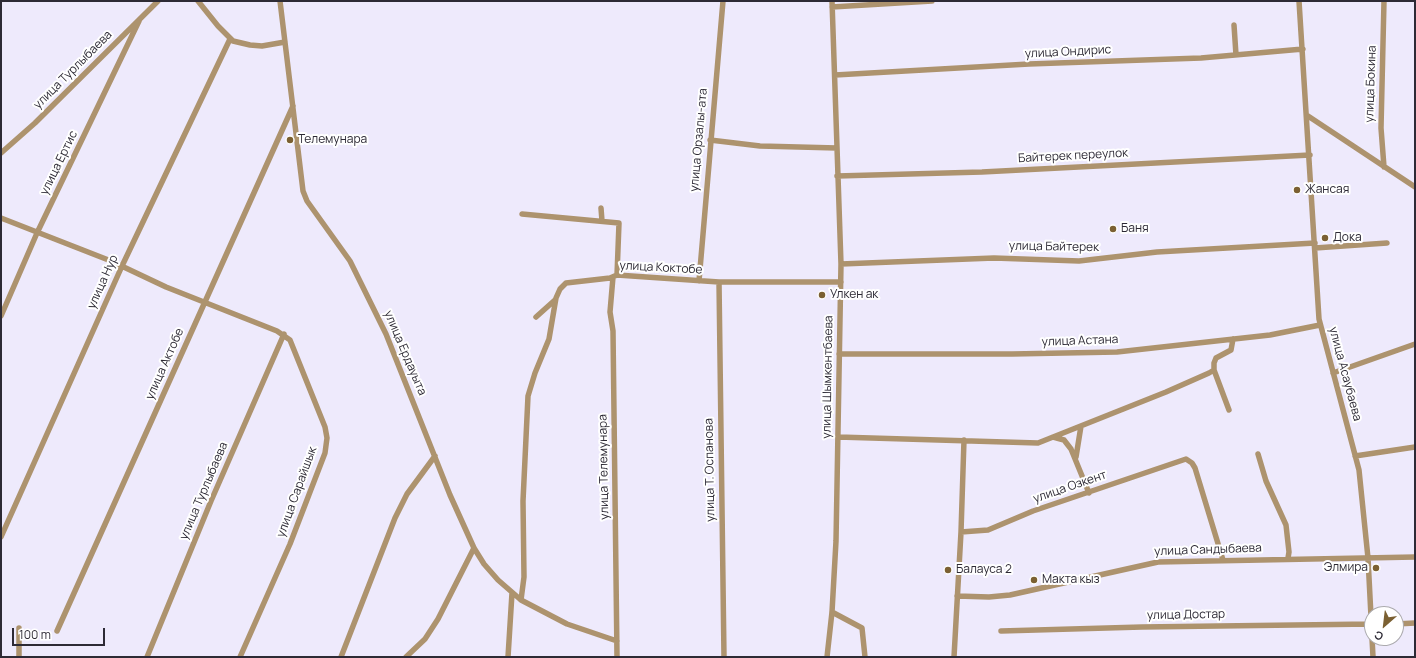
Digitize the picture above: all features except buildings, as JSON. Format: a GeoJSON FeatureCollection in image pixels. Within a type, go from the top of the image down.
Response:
{"type":"FeatureCollection","features":[{"type":"Feature","properties":{"kind":"street","name":"улица Турлыбаева"},"geometry":{"type":"LineString","coordinates":[[1,152],[35,123],[158,1]]}},
{"type":"Feature","properties":{"kind":"street"},"geometry":{"type":"LineString","coordinates":[[198,1],[230,39],[250,45],[262,46],[285,42]]}},
{"type":"Feature","properties":{"kind":"street","name":"улица Ердауыта"},"geometry":{"type":"LineString","coordinates":[[280,1],[302,184],[307,201],[350,261],[372,305],[396,357],[450,495],[474,548],[484,564],[512,593],[521,600],[568,624],[617,641]]}},
{"type":"Feature","properties":{"kind":"street","name":"улица Орзалы-ата"},"geometry":{"type":"LineString","coordinates":[[699,281],[723,1]]}},
{"type":"Feature","properties":{"kind":"street"},"geometry":{"type":"LineString","coordinates":[[832,4],[932,1]]}},
{"type":"Feature","properties":{"kind":"street","name":"улица Асаубаева"},"geometry":{"type":"LineString","coordinates":[[1299,1],[1308,116],[1320,325],[1361,483],[1371,606]]}},
{"type":"Feature","properties":{"kind":"street","name":"улица Бокина"},"geometry":{"type":"LineString","coordinates":[[1384,1],[1381,128],[1384,167]]}},
{"type":"Feature","properties":{"kind":"street","name":"улица Шымкентбаева"},"geometry":{"type":"LineString","coordinates":[[827,657],[832,612],[836,541],[841,282],[832,4]]}},
{"type":"Feature","properties":{"kind":"street","name":"улица Ертис"},"geometry":{"type":"LineString","coordinates":[[1,316],[37,233],[139,21]]}},
{"type":"Feature","properties":{"kind":"street"},"geometry":{"type":"LineString","coordinates":[[1234,25],[1236,55]]}},
{"type":"Feature","properties":{"kind":"street","name":"улица Нур"},"geometry":{"type":"LineString","coordinates":[[1,537],[122,266],[230,39]]}},
{"type":"Feature","properties":{"kind":"street","name":"улица Ондирис"},"geometry":{"type":"LineString","coordinates":[[835,75],[1236,55],[1303,49]]}},
{"type":"Feature","properties":{"kind":"street","name":"улица Актобе"},"geometry":{"type":"LineString","coordinates":[[57,631],[293,105]]}},
{"type":"Feature","properties":{"kind":"street"},"geometry":{"type":"LineString","coordinates":[[1308,116],[1415,187]]}},
{"type":"Feature","properties":{"kind":"street"},"geometry":{"type":"LineString","coordinates":[[710,140],[790,148],[836,148]]}},
{"type":"Feature","properties":{"kind":"street","name":"Байтерек переулок"},"geometry":{"type":"LineString","coordinates":[[837,176],[982,172],[1310,155]]}},
{"type":"Feature","properties":{"kind":"street"},"geometry":{"type":"LineString","coordinates":[[522,214],[602,221],[600,208]]}},
{"type":"Feature","properties":{"kind":"street"},"geometry":{"type":"LineString","coordinates":[[1,218],[122,266],[166,287],[284,334]]}},
{"type":"Feature","properties":{"kind":"street","name":"улица Телемунара"},"geometry":{"type":"LineString","coordinates":[[602,221],[619,223],[615,276],[610,312],[613,331],[617,657]]}},
{"type":"Feature","properties":{"kind":"street","name":"улица Байтерек"},"geometry":{"type":"LineString","coordinates":[[841,264],[1009,258],[1079,260],[1157,252],[1387,243]]}},
{"type":"Feature","properties":{"kind":"street","name":"улица Коктобе"},"geometry":{"type":"LineString","coordinates":[[521,600],[524,577],[523,501],[525,414],[531,386],[549,340],[555,300],[560,288],[566,284],[615,276],[719,282],[841,282]]}},
{"type":"Feature","properties":{"kind":"street","name":"улица Т. Оспанова"},"geometry":{"type":"LineString","coordinates":[[719,282],[724,657]]}},
{"type":"Feature","properties":{"kind":"street"},"geometry":{"type":"LineString","coordinates":[[536,317],[555,300]]}},
{"type":"Feature","properties":{"kind":"street","name":"улица Астана"},"geometry":{"type":"LineString","coordinates":[[839,354],[1012,354],[1117,352],[1290,332],[1320,325]]}},
{"type":"Feature","properties":{"kind":"street","name":"улица Турлыбаева"},"geometry":{"type":"LineString","coordinates":[[147,657],[211,501],[284,334]]}},
{"type":"Feature","properties":{"kind":"street","name":"улица Сарайшык"},"geometry":{"type":"LineString","coordinates":[[240,657],[290,544],[324,453],[327,438],[327,434],[293,346],[284,334]]}},
{"type":"Feature","properties":{"kind":"street"},"geometry":{"type":"LineString","coordinates":[[1229,410],[1214,370],[1214,360],[1231,350],[1233,339]]}},
{"type":"Feature","properties":{"kind":"street"},"geometry":{"type":"LineString","coordinates":[[1333,373],[1415,344]]}},
{"type":"Feature","properties":{"kind":"street"},"geometry":{"type":"LineString","coordinates":[[838,437],[1038,443],[1214,370]]}},
{"type":"Feature","properties":{"kind":"street"},"geometry":{"type":"LineString","coordinates":[[1076,458],[1081,426]]}},
{"type":"Feature","properties":{"kind":"street"},"geometry":{"type":"LineString","coordinates":[[1053,437],[1064,440],[1076,458],[1088,493]]}},
{"type":"Feature","properties":{"kind":"street"},"geometry":{"type":"LineString","coordinates":[[954,657],[961,532],[964,440]]}},
{"type":"Feature","properties":{"kind":"street"},"geometry":{"type":"LineString","coordinates":[[1355,456],[1415,446]]}},
{"type":"Feature","properties":{"kind":"street"},"geometry":{"type":"LineString","coordinates":[[1258,454],[1266,481],[1286,525],[1289,552],[1288,558]]}},
{"type":"Feature","properties":{"kind":"street"},"geometry":{"type":"LineString","coordinates":[[341,657],[395,518],[407,494],[435,456]]}},
{"type":"Feature","properties":{"kind":"street","name":"улица Озкент"},"geometry":{"type":"LineString","coordinates":[[961,532],[988,530],[1033,511],[1186,459],[1192,463],[1195,468],[1223,560]]}},
{"type":"Feature","properties":{"kind":"street"},"geometry":{"type":"LineString","coordinates":[[406,657],[425,638],[438,619],[474,548]]}},
{"type":"Feature","properties":{"kind":"street","name":"улица Сандыбаева"},"geometry":{"type":"LineString","coordinates":[[957,596],[989,597],[1010,595],[1158,562],[1288,558],[1415,557]]}},
{"type":"Feature","properties":{"kind":"street"},"geometry":{"type":"LineString","coordinates":[[508,657],[512,593]]}},
{"type":"Feature","properties":{"kind":"street"},"geometry":{"type":"LineString","coordinates":[[832,612],[862,628],[865,657]]}},
{"type":"Feature","properties":{"kind":"street"},"geometry":{"type":"LineString","coordinates":[[1404,624],[1415,623]]}},
{"type":"Feature","properties":{"kind":"street","name":"улица Достар"},"geometry":{"type":"LineString","coordinates":[[1001,631],[1150,626],[1364,624]]}},
{"type":"Feature","properties":{"kind":"street"},"geometry":{"type":"LineString","coordinates":[[19,628],[19,657]]}},
{"type":"Feature","properties":{"kind":"street","name":"улица Асаубаева"},"geometry":{"type":"LineString","coordinates":[[1372,646],[1373,657]]}},
{"type":"Feature","properties":{"kind":"place","name":"Телемунара"},"geometry":{"type":"Point","coordinates":[290,140]}},
{"type":"Feature","properties":{"kind":"place","name":"Жансая"},"geometry":{"type":"Point","coordinates":[1297,190]}},
{"type":"Feature","properties":{"kind":"place","name":"Баня"},"geometry":{"type":"Point","coordinates":[1113,229]}},
{"type":"Feature","properties":{"kind":"place","name":"Дока"},"geometry":{"type":"Point","coordinates":[1325,238]}},
{"type":"Feature","properties":{"kind":"place","name":"Улкен ак"},"geometry":{"type":"Point","coordinates":[822,295]}},
{"type":"Feature","properties":{"kind":"place","name":"Элмира"},"geometry":{"type":"Point","coordinates":[1376,568]}},
{"type":"Feature","properties":{"kind":"place","name":"Балауса 2"},"geometry":{"type":"Point","coordinates":[948,570]}},
{"type":"Feature","properties":{"kind":"place","name":"Макта кыз"},"geometry":{"type":"Point","coordinates":[1034,580]}}]}
